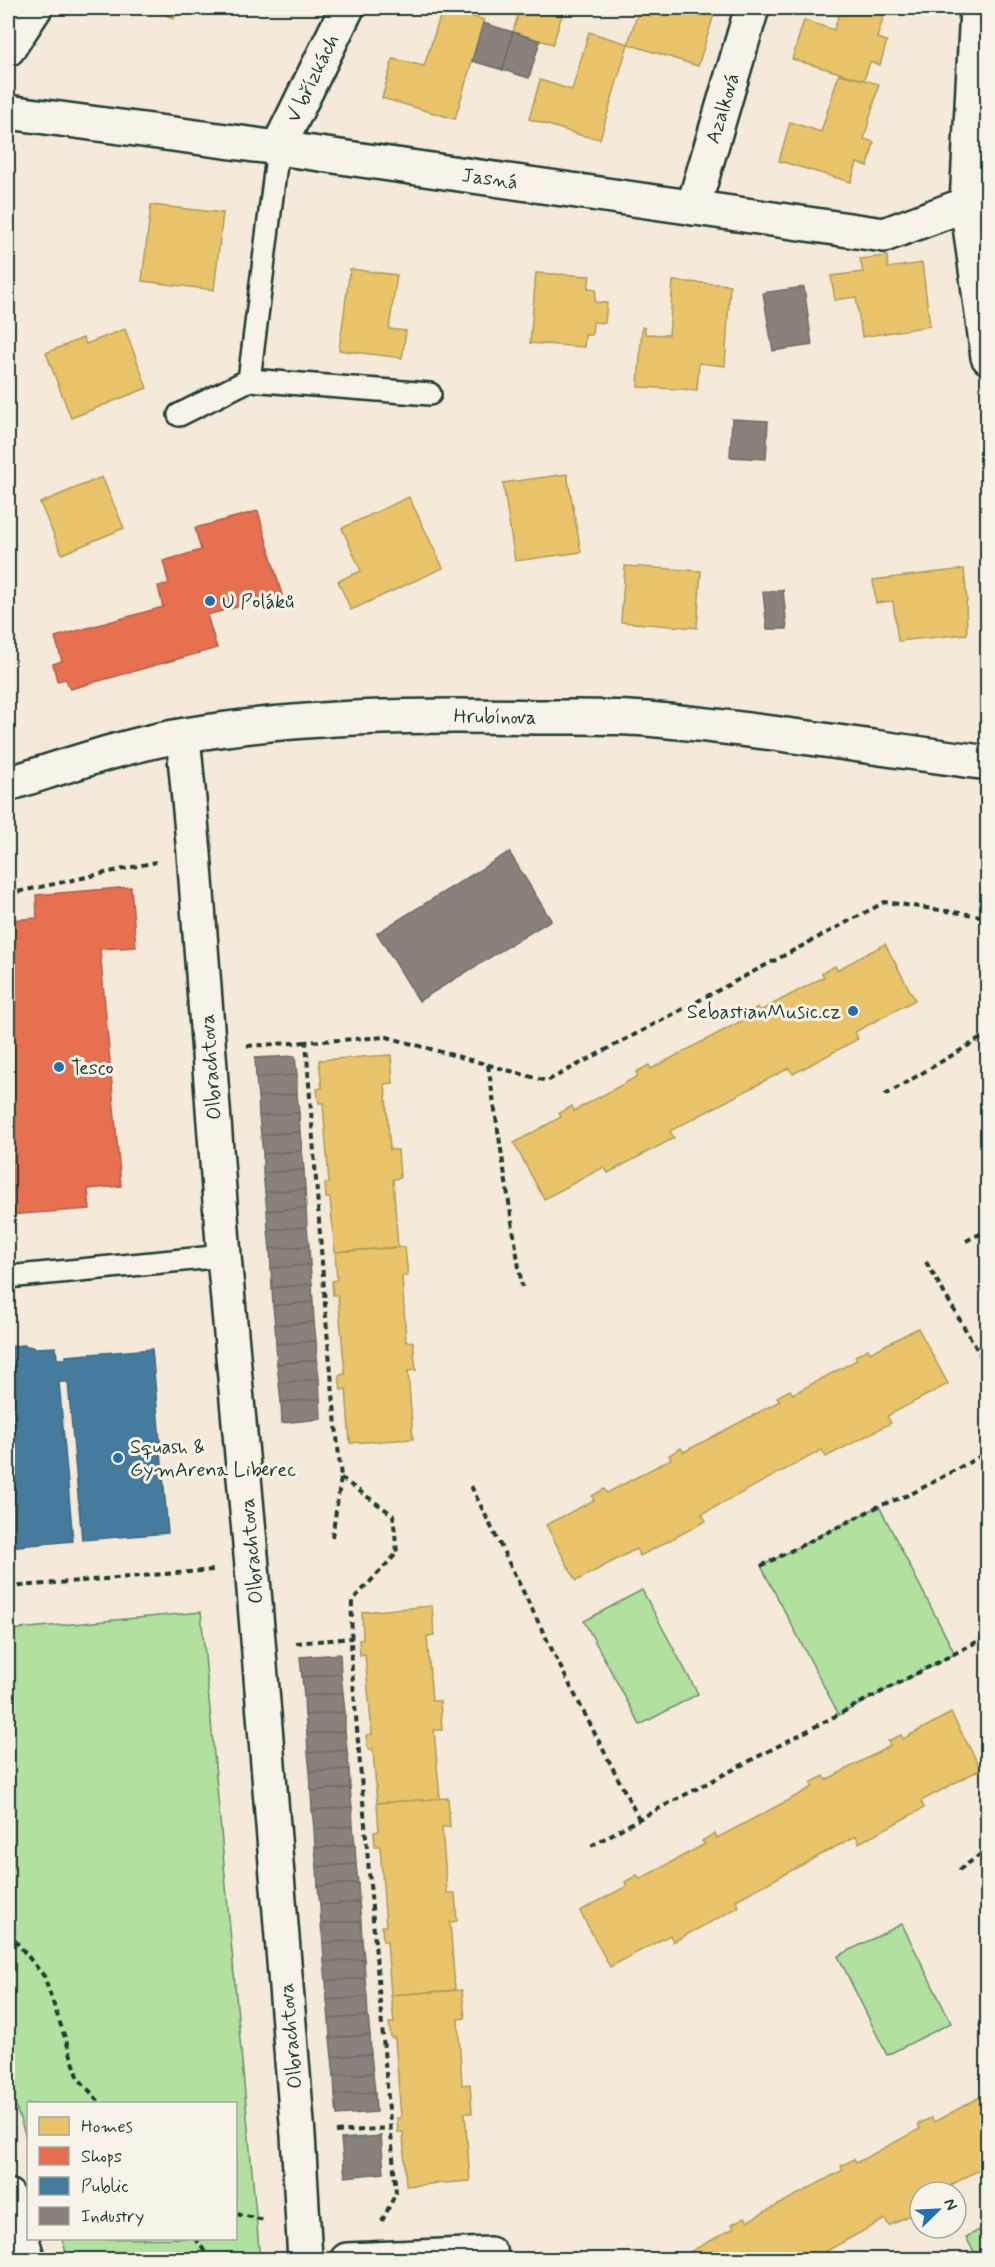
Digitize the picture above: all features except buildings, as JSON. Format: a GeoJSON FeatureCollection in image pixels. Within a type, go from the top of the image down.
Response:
{"type":"FeatureCollection","features":[{"type":"Feature","properties":{"kind":"street"},"geometry":{"type":"LineString","coordinates":[[8,49],[35,8]]}},
{"type":"Feature","properties":{"kind":"street","name":"V břízkách"},"geometry":{"type":"LineString","coordinates":[[278,148],[347,8]]}},
{"type":"Feature","properties":{"kind":"street","name":"Azalková"},"geometry":{"type":"LineString","coordinates":[[693,208],[752,8]]}},
{"type":"Feature","properties":{"kind":"street"},"geometry":{"type":"LineString","coordinates":[[977,8],[967,204],[987,357]]}},
{"type":"Feature","properties":{"kind":"street","name":"Jasná"},"geometry":{"type":"LineString","coordinates":[[8,112],[278,148],[884,235],[967,204]]}},
{"type":"Feature","properties":{"kind":"street","name":"Hrubínova"},"geometry":{"type":"LineString","coordinates":[[8,784],[88,759],[183,736],[284,723],[388,715],[645,719],[803,736],[987,763]]}},
{"type":"Feature","properties":{"kind":"street","name":"Olbrachtova"},"geometry":{"type":"LineString","coordinates":[[183,736],[224,1256],[259,1647],[298,2135],[305,2259]]}},
{"type":"Feature","properties":{"kind":"street"},"geometry":{"type":"LineString","coordinates":[[8,2196],[28,2259]]}},
{"type":"Feature","properties":{"kind":"street"},"geometry":{"type":"LineString","coordinates":[[347,2259],[490,2254],[493,2259]]}},
{"type":"Feature","properties":{"kind":"lane"},"geometry":{"type":"LineString","coordinates":[[249,380],[278,148]]}},
{"type":"Feature","properties":{"kind":"lane"},"geometry":{"type":"LineString","coordinates":[[179,415],[249,380],[430,394]]}},
{"type":"Feature","properties":{"kind":"lane"},"geometry":{"type":"LineString","coordinates":[[8,1277],[224,1256]]}},
{"type":"Feature","properties":{"kind":"path"},"geometry":{"type":"LineString","coordinates":[[8,894],[194,854]]}},
{"type":"Feature","properties":{"kind":"path"},"geometry":{"type":"LineString","coordinates":[[209,1048],[387,1036],[548,1082],[885,902],[987,917]]}},
{"type":"Feature","properties":{"kind":"path"},"geometry":{"type":"LineString","coordinates":[[885,1095],[987,1034]]}},
{"type":"Feature","properties":{"kind":"path"},"geometry":{"type":"LineString","coordinates":[[306,1042],[327,1331],[341,1478],[332,1537]]}},
{"type":"Feature","properties":{"kind":"path"},"geometry":{"type":"LineString","coordinates":[[488,1065],[522,1287]]}},
{"type":"Feature","properties":{"kind":"path"},"geometry":{"type":"LineString","coordinates":[[966,1241],[987,1230]]}},
{"type":"Feature","properties":{"kind":"path"},"geometry":{"type":"LineString","coordinates":[[926,1262],[987,1368]]}},
{"type":"Feature","properties":{"kind":"path"},"geometry":{"type":"LineString","coordinates":[[761,1566],[879,1506],[910,1494],[987,1452]]}},
{"type":"Feature","properties":{"kind":"path"},"geometry":{"type":"LineString","coordinates":[[341,1478],[393,1515],[397,1553],[352,1601],[351,1658],[396,2193],[363,2259]]}},
{"type":"Feature","properties":{"kind":"path"},"geometry":{"type":"LineString","coordinates":[[471,1486],[639,1819]]}},
{"type":"Feature","properties":{"kind":"path"},"geometry":{"type":"LineString","coordinates":[[8,1587],[252,1566]]}},
{"type":"Feature","properties":{"kind":"path"},"geometry":{"type":"LineString","coordinates":[[591,1846],[987,1636]]}},
{"type":"Feature","properties":{"kind":"path"},"geometry":{"type":"LineString","coordinates":[[259,1647],[352,1638]]}},
{"type":"Feature","properties":{"kind":"path"},"geometry":{"type":"LineString","coordinates":[[959,1870],[987,1849]]}},
{"type":"Feature","properties":{"kind":"path"},"geometry":{"type":"LineString","coordinates":[[8,1932],[44,1976],[79,2079],[100,2102]]}},
{"type":"Feature","properties":{"kind":"path"},"geometry":{"type":"LineString","coordinates":[[980,2024],[987,2037]]}},
{"type":"Feature","properties":{"kind":"path"},"geometry":{"type":"LineString","coordinates":[[298,2135],[389,2128]]}},
{"type":"Feature","properties":{"kind":"path"},"geometry":{"type":"LineString","coordinates":[[197,2240],[211,2259]]}},
{"type":"Feature","properties":{"kind":"green space"},"geometry":{"type":"Polygon","coordinates":[[[879,1506],[955,1654],[839,1715],[761,1566],[879,1506]]]}},
{"type":"Feature","properties":{"kind":"green space"},"geometry":{"type":"Polygon","coordinates":[[[642,1590],[698,1694],[640,1725],[584,1621],[642,1590]]]}},
{"type":"Feature","properties":{"kind":"green space"},"geometry":{"type":"Polygon","coordinates":[[[201,1612],[260,2259],[68,2259],[62,2240],[237,2240],[237,2102],[27,2102],[27,2140],[8,2084],[8,1630],[201,1612]]]}},
{"type":"Feature","properties":{"kind":"green space"},"geometry":{"type":"Polygon","coordinates":[[[902,1924],[951,2023],[887,2055],[838,1956],[902,1924]]]}},
{"type":"Feature","properties":{"kind":"green space"},"geometry":{"type":"Polygon","coordinates":[[[987,2226],[987,2259],[978,2259],[968,2240],[968,2236],[987,2226]]]}},
{"type":"Feature","properties":{"kind":"place","name":"U Poláků"},"geometry":{"type":"Point","coordinates":[210,601]}},
{"type":"Feature","properties":{"kind":"place","name":"SebastianMusic.cz"},"geometry":{"type":"Point","coordinates":[853,1011]}},
{"type":"Feature","properties":{"kind":"place","name":"Tesco"},"geometry":{"type":"Point","coordinates":[59,1067]}},
{"type":"Feature","properties":{"kind":"place","name":"Squash & GymArena Liberec"},"geometry":{"type":"Point","coordinates":[118,1458]}}]}
